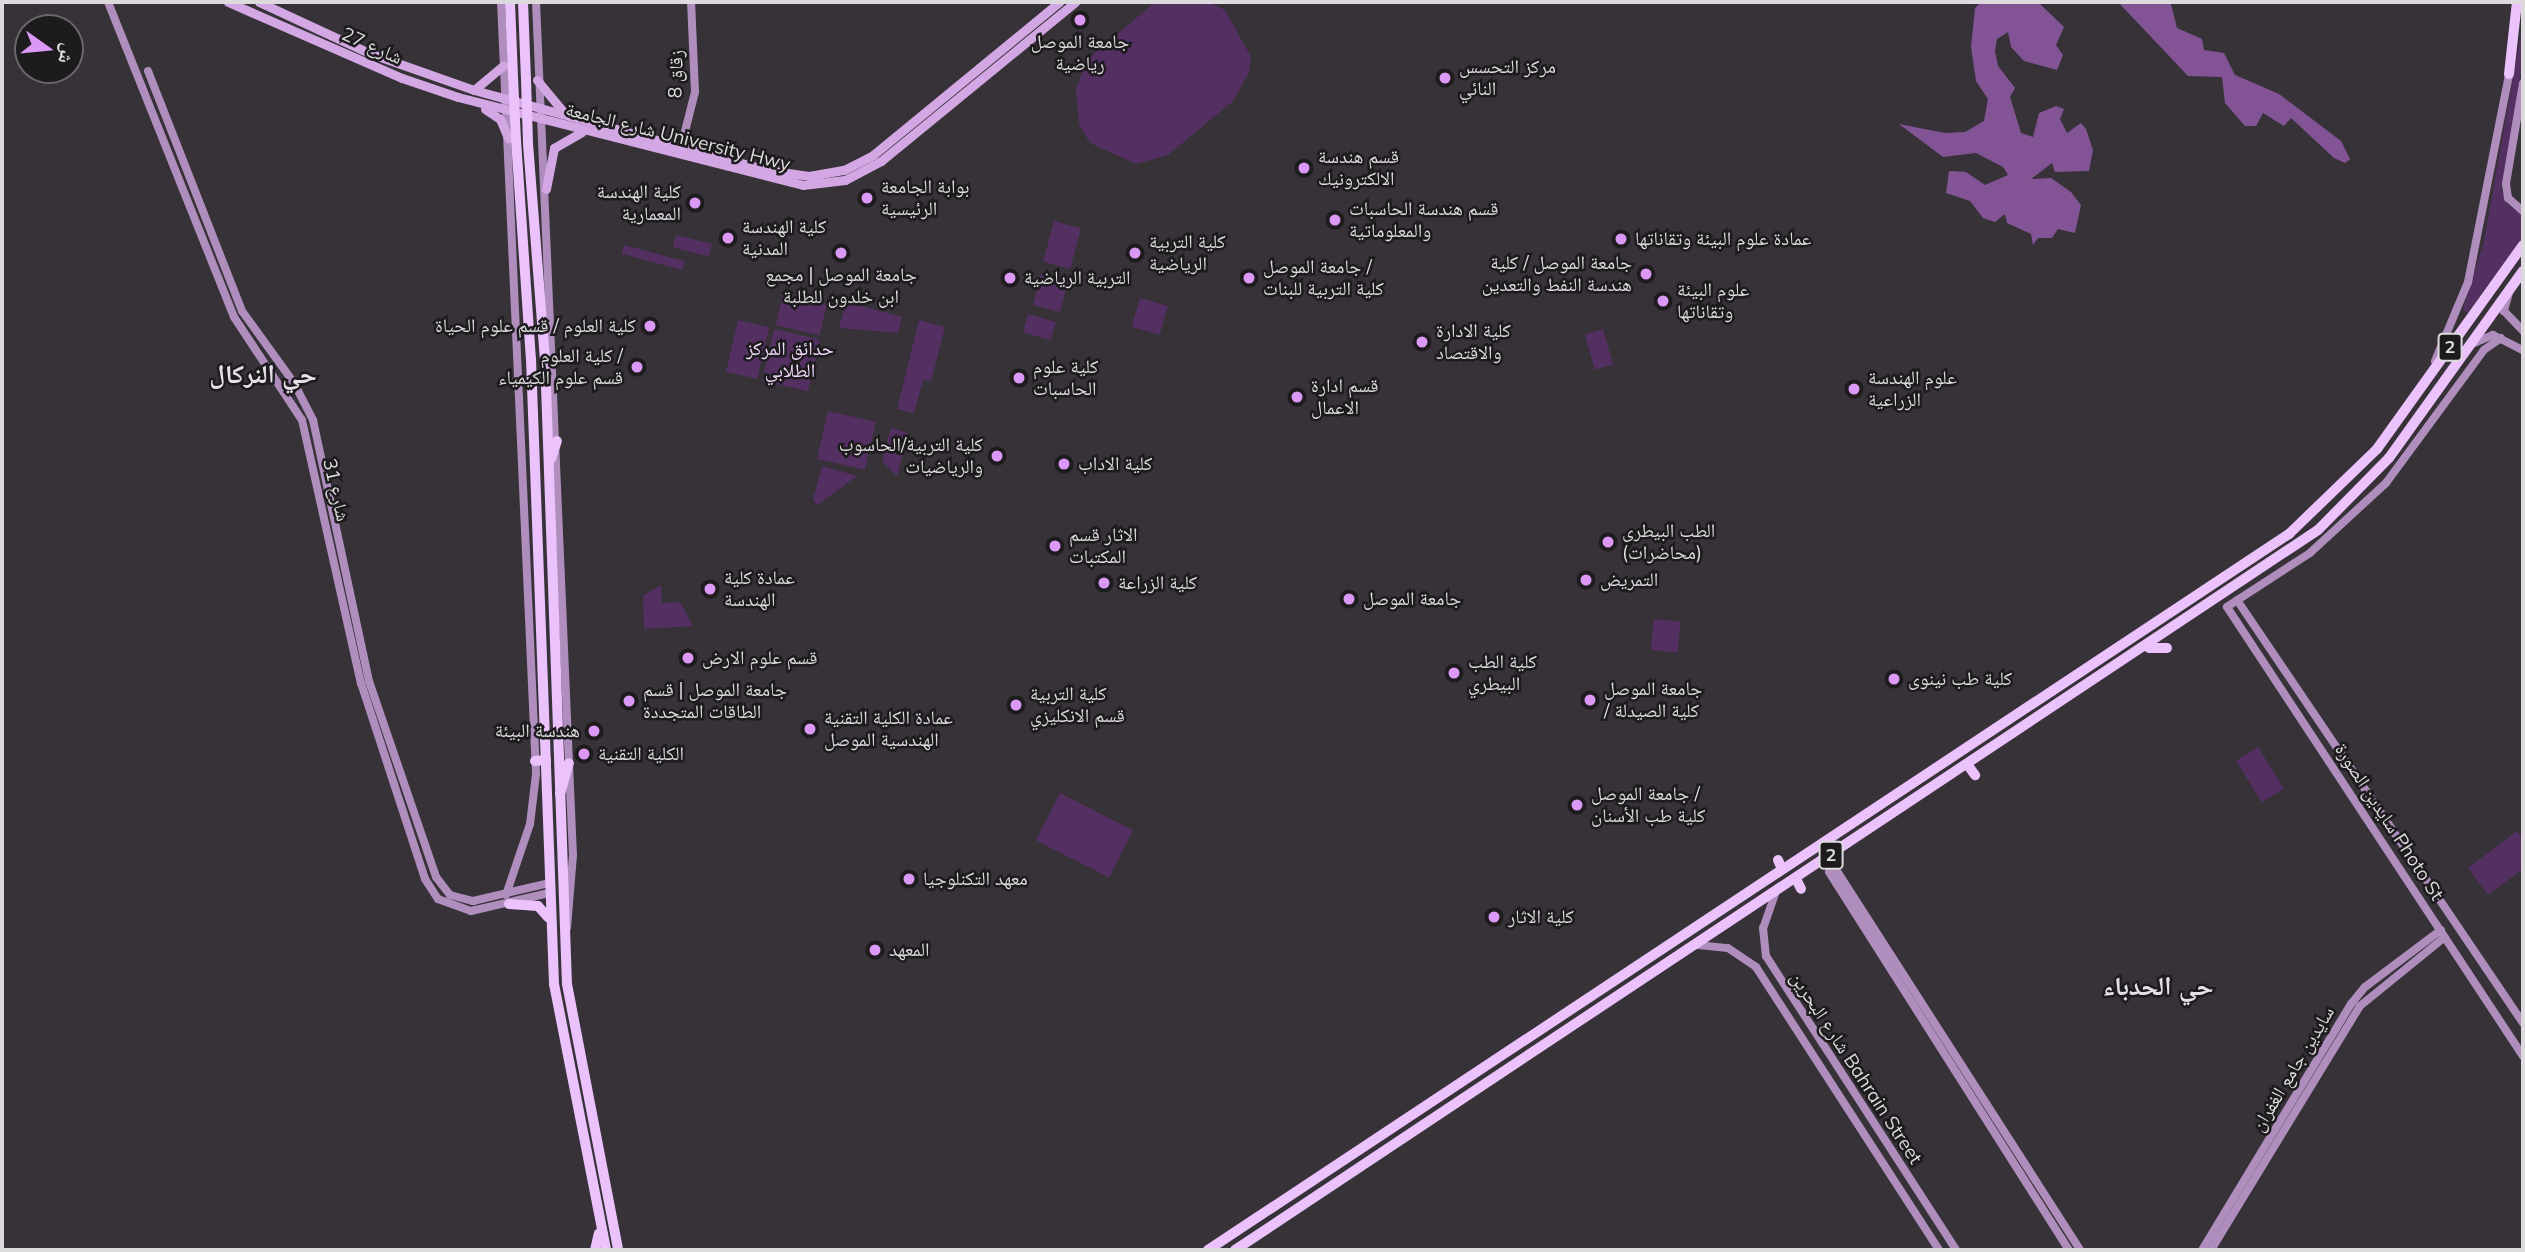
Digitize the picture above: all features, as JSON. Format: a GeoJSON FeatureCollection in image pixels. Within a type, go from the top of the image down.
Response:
{"type":"FeatureCollection","features":[{"type":"Feature","properties":{"kind":"highway"},"geometry":{"type":"LineString","coordinates":[[510,2],[512,139],[550,922],[562,1042],[606,1250]]}},
{"type":"Feature","properties":{"kind":"highway"},"geometry":{"type":"LineString","coordinates":[[523,2],[532,79],[528,144],[549,467],[564,937],[581,1078],[618,1250]]}},
{"type":"Feature","properties":{"kind":"highway"},"geometry":{"type":"LineString","coordinates":[[2509,74],[2519,2]]}},
{"type":"Feature","properties":{"kind":"highway","name":"2"},"geometry":{"type":"LineString","coordinates":[[1208,1250],[1224,1232],[1474,1075],[1574,1002],[1780,864],[2023,711],[2270,548],[2311,517],[2377,449],[2523,245]]}},
{"type":"Feature","properties":{"kind":"highway","name":"2"},"geometry":{"type":"LineString","coordinates":[[1235,1250],[2030,723],[2148,648],[2294,547],[2351,503],[2389,458],[2523,271]]}},
{"type":"Feature","properties":{"kind":"highway"},"geometry":{"type":"LineString","coordinates":[[2452,369],[2464,376]]}},
{"type":"Feature","properties":{"kind":"highway"},"geometry":{"type":"LineString","coordinates":[[549,467],[556,441]]}},
{"type":"Feature","properties":{"kind":"highway"},"geometry":{"type":"LineString","coordinates":[[2377,449],[2389,458]]}},
{"type":"Feature","properties":{"kind":"highway"},"geometry":{"type":"LineString","coordinates":[[2294,547],[2302,558]]}},
{"type":"Feature","properties":{"kind":"highway"},"geometry":{"type":"LineString","coordinates":[[2148,648],[2167,648]]}},
{"type":"Feature","properties":{"kind":"highway"},"geometry":{"type":"LineString","coordinates":[[2023,711],[2030,723]]}},
{"type":"Feature","properties":{"kind":"highway"},"geometry":{"type":"LineString","coordinates":[[558,798],[569,763]]}},
{"type":"Feature","properties":{"kind":"highway"},"geometry":{"type":"LineString","coordinates":[[1968,764],[1975,775]]}},
{"type":"Feature","properties":{"kind":"highway"},"geometry":{"type":"LineString","coordinates":[[1796,879],[1801,889]]}},
{"type":"Feature","properties":{"kind":"highway"},"geometry":{"type":"LineString","coordinates":[[508,900],[538,906],[550,922]]}},
{"type":"Feature","properties":{"kind":"highway"},"geometry":{"type":"LineString","coordinates":[[1632,987],[1639,998]]}},
{"type":"Feature","properties":{"kind":"highway"},"geometry":{"type":"LineString","coordinates":[[1474,1075],[1481,1087]]}},
{"type":"Feature","properties":{"kind":"highway"},"geometry":{"type":"LineString","coordinates":[[596,1250],[597,1212]]}},
{"type":"Feature","properties":{"kind":"main road","name":"شارع 27"},"geometry":{"type":"LineString","coordinates":[[228,2],[395,75],[506,111]]}},
{"type":"Feature","properties":{"kind":"main road","name":"شارع 27"},"geometry":{"type":"LineString","coordinates":[[259,2],[369,53],[505,99]]}},
{"type":"Feature","properties":{"kind":"main road","name":"شارع الجامعة University Hwy"},"geometry":{"type":"LineString","coordinates":[[505,99],[788,174],[844,170],[873,155],[1059,2]]}},
{"type":"Feature","properties":{"kind":"main road","name":"شارع الجامعة University Hwy"},"geometry":{"type":"LineString","coordinates":[[506,111],[768,180],[824,184],[881,161],[1075,2]]}},
{"type":"Feature","properties":{"kind":"main road"},"geometry":{"type":"LineString","coordinates":[[1007,46],[1013,54]]}},
{"type":"Feature","properties":{"kind":"main road"},"geometry":{"type":"LineString","coordinates":[[474,90],[503,66]]}},
{"type":"Feature","properties":{"kind":"main road"},"geometry":{"type":"LineString","coordinates":[[532,79],[566,116]]}},
{"type":"Feature","properties":{"kind":"main road"},"geometry":{"type":"LineString","coordinates":[[458,97],[493,113],[512,139]]}},
{"type":"Feature","properties":{"kind":"main road"},"geometry":{"type":"LineString","coordinates":[[546,189],[554,148],[582,132]]}},
{"type":"Feature","properties":{"kind":"street","name":"شارع 31"},"geometry":{"type":"LineString","coordinates":[[108,2],[246,330],[294,383],[313,420],[361,683],[416,853],[438,899]]}},
{"type":"Feature","properties":{"kind":"street"},"geometry":{"type":"LineString","coordinates":[[501,2],[505,99],[512,139]]}},
{"type":"Feature","properties":{"kind":"street"},"geometry":{"type":"LineString","coordinates":[[536,2],[532,79],[540,109],[546,189],[573,895],[564,937]]}},
{"type":"Feature","properties":{"kind":"street","name":"زقاق 8"},"geometry":{"type":"LineString","coordinates":[[681,147],[695,92],[691,2]]}},
{"type":"Feature","properties":{"kind":"street","name":"شارع 31"},"geometry":{"type":"LineString","coordinates":[[148,71],[246,330]]}},
{"type":"Feature","properties":{"kind":"street"},"geometry":{"type":"LineString","coordinates":[[2423,384],[2468,282],[2509,74]]}},
{"type":"Feature","properties":{"kind":"street"},"geometry":{"type":"LineString","coordinates":[[2523,83],[2506,191],[2512,205],[2523,211]]}},
{"type":"Feature","properties":{"kind":"street"},"geometry":{"type":"LineString","coordinates":[[2510,290],[2504,311],[2523,331]]}},
{"type":"Feature","properties":{"kind":"street"},"geometry":{"type":"LineString","coordinates":[[2468,347],[2482,338],[2501,338],[2523,350]]}},
{"type":"Feature","properties":{"kind":"street"},"geometry":{"type":"LineString","coordinates":[[2237,600],[2302,558],[2386,484],[2464,376],[2501,338]]}},
{"type":"Feature","properties":{"kind":"street","name":"شارع 31"},"geometry":{"type":"LineString","coordinates":[[334,532],[369,681],[425,849],[446,892]]}},
{"type":"Feature","properties":{"kind":"street","name":"سايدين الصورة Photo St"},"geometry":{"type":"LineString","coordinates":[[2523,1023],[2421,876],[2237,600],[2227,607],[2523,1056]]}},
{"type":"Feature","properties":{"kind":"street"},"geometry":{"type":"LineString","coordinates":[[508,900],[530,824],[541,760]]}},
{"type":"Feature","properties":{"kind":"street"},"geometry":{"type":"LineString","coordinates":[[416,853],[425,849]]}},
{"type":"Feature","properties":{"kind":"street"},"geometry":{"type":"LineString","coordinates":[[1832,870],[2050,1211],[2080,1250]]}},
{"type":"Feature","properties":{"kind":"street"},"geometry":{"type":"LineString","coordinates":[[2410,883],[2421,876]]}},
{"type":"Feature","properties":{"kind":"street"},"geometry":{"type":"LineString","coordinates":[[497,902],[472,901],[446,892],[438,899],[461,910],[508,900],[549,888]]}},
{"type":"Feature","properties":{"kind":"street","name":"شارع البحرين Bahrain Street"},"geometry":{"type":"LineString","coordinates":[[1775,894],[1763,928],[1766,956],[1956,1250]]}},
{"type":"Feature","properties":{"kind":"street","name":"سايدين جامع الغفران"},"geometry":{"type":"LineString","coordinates":[[2202,1250],[2351,1004],[2365,987],[2443,933]]}},
{"type":"Feature","properties":{"kind":"street","name":"سايدين جامع الغفران"},"geometry":{"type":"LineString","coordinates":[[2211,1250],[2360,1006],[2443,933]]}},
{"type":"Feature","properties":{"kind":"street","name":"شارع البحرين Bahrain Street"},"geometry":{"type":"LineString","coordinates":[[1698,945],[1736,951],[1755,967],[1938,1250]]}},
{"type":"Feature","properties":{"kind":"street"},"geometry":{"type":"LineString","coordinates":[[2474,982],[2488,972]]}},
{"type":"Feature","properties":{"kind":"street"},"geometry":{"type":"LineString","coordinates":[[2050,1211],[2069,1250]]}},
{"type":"Feature","properties":{"kind":"green space"},"geometry":{"type":"Polygon","coordinates":[[[1155,2],[1207,2],[1225,10],[1251,57],[1249,73],[1232,102],[1168,155],[1136,164],[1090,143],[1079,124],[1076,89],[1087,60],[1155,2]]]}},
{"type":"Feature","properties":{"kind":"green space"},"geometry":{"type":"Polygon","coordinates":[[[2523,22],[2523,60],[2501,190],[2508,205],[2523,215],[2523,237],[2467,313],[2463,309],[2484,241],[2523,22]]]}},
{"type":"Feature","properties":{"kind":"green space"},"geometry":{"type":"Polygon","coordinates":[[[1054,221],[1081,228],[1070,269],[1043,262],[1054,221]]]}},
{"type":"Feature","properties":{"kind":"green space"},"geometry":{"type":"Polygon","coordinates":[[[676,235],[712,244],[709,257],[673,248],[676,235]]]}},
{"type":"Feature","properties":{"kind":"green space"},"geometry":{"type":"Polygon","coordinates":[[[624,245],[685,261],[683,270],[622,254],[624,245]]]}},
{"type":"Feature","properties":{"kind":"green space"},"geometry":{"type":"Polygon","coordinates":[[[1041,275],[1068,282],[1060,312],[1033,305],[1041,275]]]}},
{"type":"Feature","properties":{"kind":"green space","name":"حدائق المركز الطلابي"},"geometry":{"type":"Polygon","coordinates":[[[783,294],[827,304],[820,335],[776,325],[783,294]]]}},
{"type":"Feature","properties":{"kind":"green space"},"geometry":{"type":"Polygon","coordinates":[[[1140,298],[1168,306],[1160,335],[1132,327],[1140,298]]]}},
{"type":"Feature","properties":{"kind":"green space","name":"حدائق المركز الطلابي"},"geometry":{"type":"Polygon","coordinates":[[[846,302],[902,317],[898,333],[839,328],[846,302]]]}},
{"type":"Feature","properties":{"kind":"green space"},"geometry":{"type":"Polygon","coordinates":[[[1028,314],[1056,322],[1051,340],[1023,332],[1028,314]]]}},
{"type":"Feature","properties":{"kind":"green space","name":"حدائق المركز الطلابي"},"geometry":{"type":"Polygon","coordinates":[[[738,320],[769,327],[757,379],[726,372],[738,320]]]}},
{"type":"Feature","properties":{"kind":"green space"},"geometry":{"type":"Polygon","coordinates":[[[919,320],[945,327],[931,381],[923,380],[914,413],[897,409],[919,320]]]}},
{"type":"Feature","properties":{"kind":"green space","name":"حدائق المركز الطلابي"},"geometry":{"type":"Polygon","coordinates":[[[774,329],[820,340],[808,391],[762,381],[774,329]]]}},
{"type":"Feature","properties":{"kind":"green space"},"geometry":{"type":"Polygon","coordinates":[[[1603,329],[1613,365],[1595,370],[1585,334],[1603,329]]]}},
{"type":"Feature","properties":{"kind":"green space"},"geometry":{"type":"Polygon","coordinates":[[[828,411],[876,422],[865,470],[817,459],[828,411]]]}},
{"type":"Feature","properties":{"kind":"green space"},"geometry":{"type":"Polygon","coordinates":[[[891,428],[908,433],[897,476],[882,461],[891,428]]]}},
{"type":"Feature","properties":{"kind":"green space"},"geometry":{"type":"Polygon","coordinates":[[[822,466],[857,476],[817,505],[813,500],[822,466]]]}},
{"type":"Feature","properties":{"kind":"green space"},"geometry":{"type":"Polygon","coordinates":[[[661,585],[662,603],[680,602],[693,626],[644,629],[643,596],[661,585]]]}},
{"type":"Feature","properties":{"kind":"green space"},"geometry":{"type":"Polygon","coordinates":[[[1654,619],[1681,622],[1678,653],[1651,650],[1654,619]]]}},
{"type":"Feature","properties":{"kind":"green space"},"geometry":{"type":"Polygon","coordinates":[[[2258,747],[2284,789],[2262,802],[2236,761],[2258,747]]]}},
{"type":"Feature","properties":{"kind":"green space"},"geometry":{"type":"Polygon","coordinates":[[[1060,793],[1133,830],[1109,877],[1036,840],[1060,793]]]}},
{"type":"Feature","properties":{"kind":"green space"},"geometry":{"type":"Polygon","coordinates":[[[2517,831],[2523,839],[2523,869],[2488,895],[2468,868],[2517,831]]]}},
{"type":"Feature","properties":{"kind":"shaded area"},"geometry":{"type":"Polygon","coordinates":[[[1981,2],[2040,4],[2064,27],[2056,45],[2063,55],[2057,70],[2024,61],[2011,47],[2008,32],[1997,39],[1995,51],[1998,66],[2015,88],[2010,97],[2021,133],[2033,137],[2039,113],[2056,106],[2064,109],[2060,119],[2067,133],[2081,123],[2086,129],[2093,150],[2089,171],[2055,172],[2052,163],[2031,179],[2051,178],[2071,192],[2081,205],[2075,233],[2058,229],[2052,238],[2038,238],[2033,245],[2031,234],[2007,223],[2005,214],[1995,222],[1983,218],[1970,201],[1946,193],[1949,171],[1966,172],[1985,185],[2008,175],[2003,167],[1976,153],[1943,157],[1899,124],[1945,133],[1965,132],[1984,121],[1988,99],[1976,81],[1971,47],[1975,8],[1981,2]]]}},
{"type":"Feature","properties":{"kind":"shaded area"},"geometry":{"type":"Polygon","coordinates":[[[2118,2],[2171,4],[2177,28],[2202,39],[2204,50],[2224,53],[2235,75],[2279,94],[2341,141],[2350,159],[2345,163],[2334,158],[2291,118],[2284,126],[2263,113],[2256,126],[2245,126],[2225,103],[2222,77],[2188,76],[2118,2]]]}},
{"type":"Feature","properties":{"kind":"place","name":"جامعة الموصل رياضية"},"geometry":{"type":"Point","coordinates":[1080,20]}},
{"type":"Feature","properties":{"kind":"place","name":"مركز التحسس النائي"},"geometry":{"type":"Point","coordinates":[1445,78]}},
{"type":"Feature","properties":{"kind":"place","name":"قسم هندسة الالكترونيك"},"geometry":{"type":"Point","coordinates":[1304,168]}},
{"type":"Feature","properties":{"kind":"place","name":"بوابة الجامعة الرئيسية"},"geometry":{"type":"Point","coordinates":[867,198]}},
{"type":"Feature","properties":{"kind":"place","name":"كلية الهندسة المعمارية"},"geometry":{"type":"Point","coordinates":[695,203]}},
{"type":"Feature","properties":{"kind":"place","name":"قسم هندسة الحاسبات والمعلوماتية"},"geometry":{"type":"Point","coordinates":[1335,220]}},
{"type":"Feature","properties":{"kind":"place","name":"كلية الهندسة المدنية"},"geometry":{"type":"Point","coordinates":[728,238]}},
{"type":"Feature","properties":{"kind":"place","name":"عمادة علوم البيئة وتقاناتها"},"geometry":{"type":"Point","coordinates":[1621,239]}},
{"type":"Feature","properties":{"kind":"place","name":"جامعة الموصل | مجمع ابن خلدون للطلبة"},"geometry":{"type":"Point","coordinates":[841,253]}},
{"type":"Feature","properties":{"kind":"place","name":"كلية التربية الرياضية"},"geometry":{"type":"Point","coordinates":[1135,253]}},
{"type":"Feature","properties":{"kind":"place","name":"جامعة الموصل / كلية هندسة النفط والتعدين"},"geometry":{"type":"Point","coordinates":[1646,274]}},
{"type":"Feature","properties":{"kind":"place","name":"التربية الرياضية"},"geometry":{"type":"Point","coordinates":[1010,278]}},
{"type":"Feature","properties":{"kind":"place","name":"جامعة الموصل / كلية التربية للبنات"},"geometry":{"type":"Point","coordinates":[1249,278]}},
{"type":"Feature","properties":{"kind":"place","name":"علوم البيئة وتقاناتها"},"geometry":{"type":"Point","coordinates":[1663,301]}},
{"type":"Feature","properties":{"kind":"place","name":"كلية العلوم / قسم علوم الحياة"},"geometry":{"type":"Point","coordinates":[650,326]}},
{"type":"Feature","properties":{"kind":"place","name":"كلية الادارة والاقتصاد"},"geometry":{"type":"Point","coordinates":[1422,342]}},
{"type":"Feature","properties":{"kind":"place","name":"كلية العلوم / قسم علوم الكيمياء"},"geometry":{"type":"Point","coordinates":[637,367]}},
{"type":"Feature","properties":{"kind":"place","name":"كلية علوم الحاسبات"},"geometry":{"type":"Point","coordinates":[1019,378]}},
{"type":"Feature","properties":{"kind":"place","name":"علوم الهندسة الزراعية"},"geometry":{"type":"Point","coordinates":[1854,389]}},
{"type":"Feature","properties":{"kind":"place","name":"قسم ادارة الاعمال"},"geometry":{"type":"Point","coordinates":[1297,397]}},
{"type":"Feature","properties":{"kind":"place","name":"كلية التربية/الحاسوب والرياضيات"},"geometry":{"type":"Point","coordinates":[997,456]}},
{"type":"Feature","properties":{"kind":"place","name":"كلية الاداب"},"geometry":{"type":"Point","coordinates":[1064,464]}},
{"type":"Feature","properties":{"kind":"place","name":"الطب البيطري (محاضرات)"},"geometry":{"type":"Point","coordinates":[1608,542]}},
{"type":"Feature","properties":{"kind":"place","name":"الاثار قسم المكتبات"},"geometry":{"type":"Point","coordinates":[1055,546]}},
{"type":"Feature","properties":{"kind":"place","name":"التمريض"},"geometry":{"type":"Point","coordinates":[1586,580]}},
{"type":"Feature","properties":{"kind":"place","name":"كلية الزراعة"},"geometry":{"type":"Point","coordinates":[1104,583]}},
{"type":"Feature","properties":{"kind":"place","name":"عمادة كلية الهندسة"},"geometry":{"type":"Point","coordinates":[710,589]}},
{"type":"Feature","properties":{"kind":"place","name":"جامعة الموصل"},"geometry":{"type":"Point","coordinates":[1349,599]}},
{"type":"Feature","properties":{"kind":"place","name":"قسم علوم الارض"},"geometry":{"type":"Point","coordinates":[688,658]}},
{"type":"Feature","properties":{"kind":"place","name":"كلية الطب البيطري"},"geometry":{"type":"Point","coordinates":[1454,673]}},
{"type":"Feature","properties":{"kind":"place","name":"كلية طب نينوى"},"geometry":{"type":"Point","coordinates":[1894,679]}},
{"type":"Feature","properties":{"kind":"place","name":"جامعة الموصل / كلية الصيدلة"},"geometry":{"type":"Point","coordinates":[1590,700]}},
{"type":"Feature","properties":{"kind":"place","name":"جامعة الموصل | قسم الطاقات المتجددة"},"geometry":{"type":"Point","coordinates":[629,701]}},
{"type":"Feature","properties":{"kind":"place","name":"كلية التربية قسم الانكليزي"},"geometry":{"type":"Point","coordinates":[1016,705]}},
{"type":"Feature","properties":{"kind":"place","name":"عمادة الكلية التقنية الهندسية الموصل"},"geometry":{"type":"Point","coordinates":[810,729]}},
{"type":"Feature","properties":{"kind":"place","name":"هندسة البيئة"},"geometry":{"type":"Point","coordinates":[594,731]}},
{"type":"Feature","properties":{"kind":"place","name":"الكلية التقنية"},"geometry":{"type":"Point","coordinates":[584,754]}},
{"type":"Feature","properties":{"kind":"place","name":"جامعة الموصل / كلية طب الأسنان"},"geometry":{"type":"Point","coordinates":[1577,805]}},
{"type":"Feature","properties":{"kind":"place","name":"معهد التكنلوجيا"},"geometry":{"type":"Point","coordinates":[909,879]}},
{"type":"Feature","properties":{"kind":"place","name":"كلية الاثار"},"geometry":{"type":"Point","coordinates":[1494,917]}},
{"type":"Feature","properties":{"kind":"place","name":"المعهد"},"geometry":{"type":"Point","coordinates":[875,950]}},
{"type":"Feature","properties":{"kind":"district","name":"حي النركال"},"geometry":{"type":"Point","coordinates":[263,374]}},
{"type":"Feature","properties":{"kind":"district","name":"حي الحدباء"},"geometry":{"type":"Point","coordinates":[2158,986]}}]}
